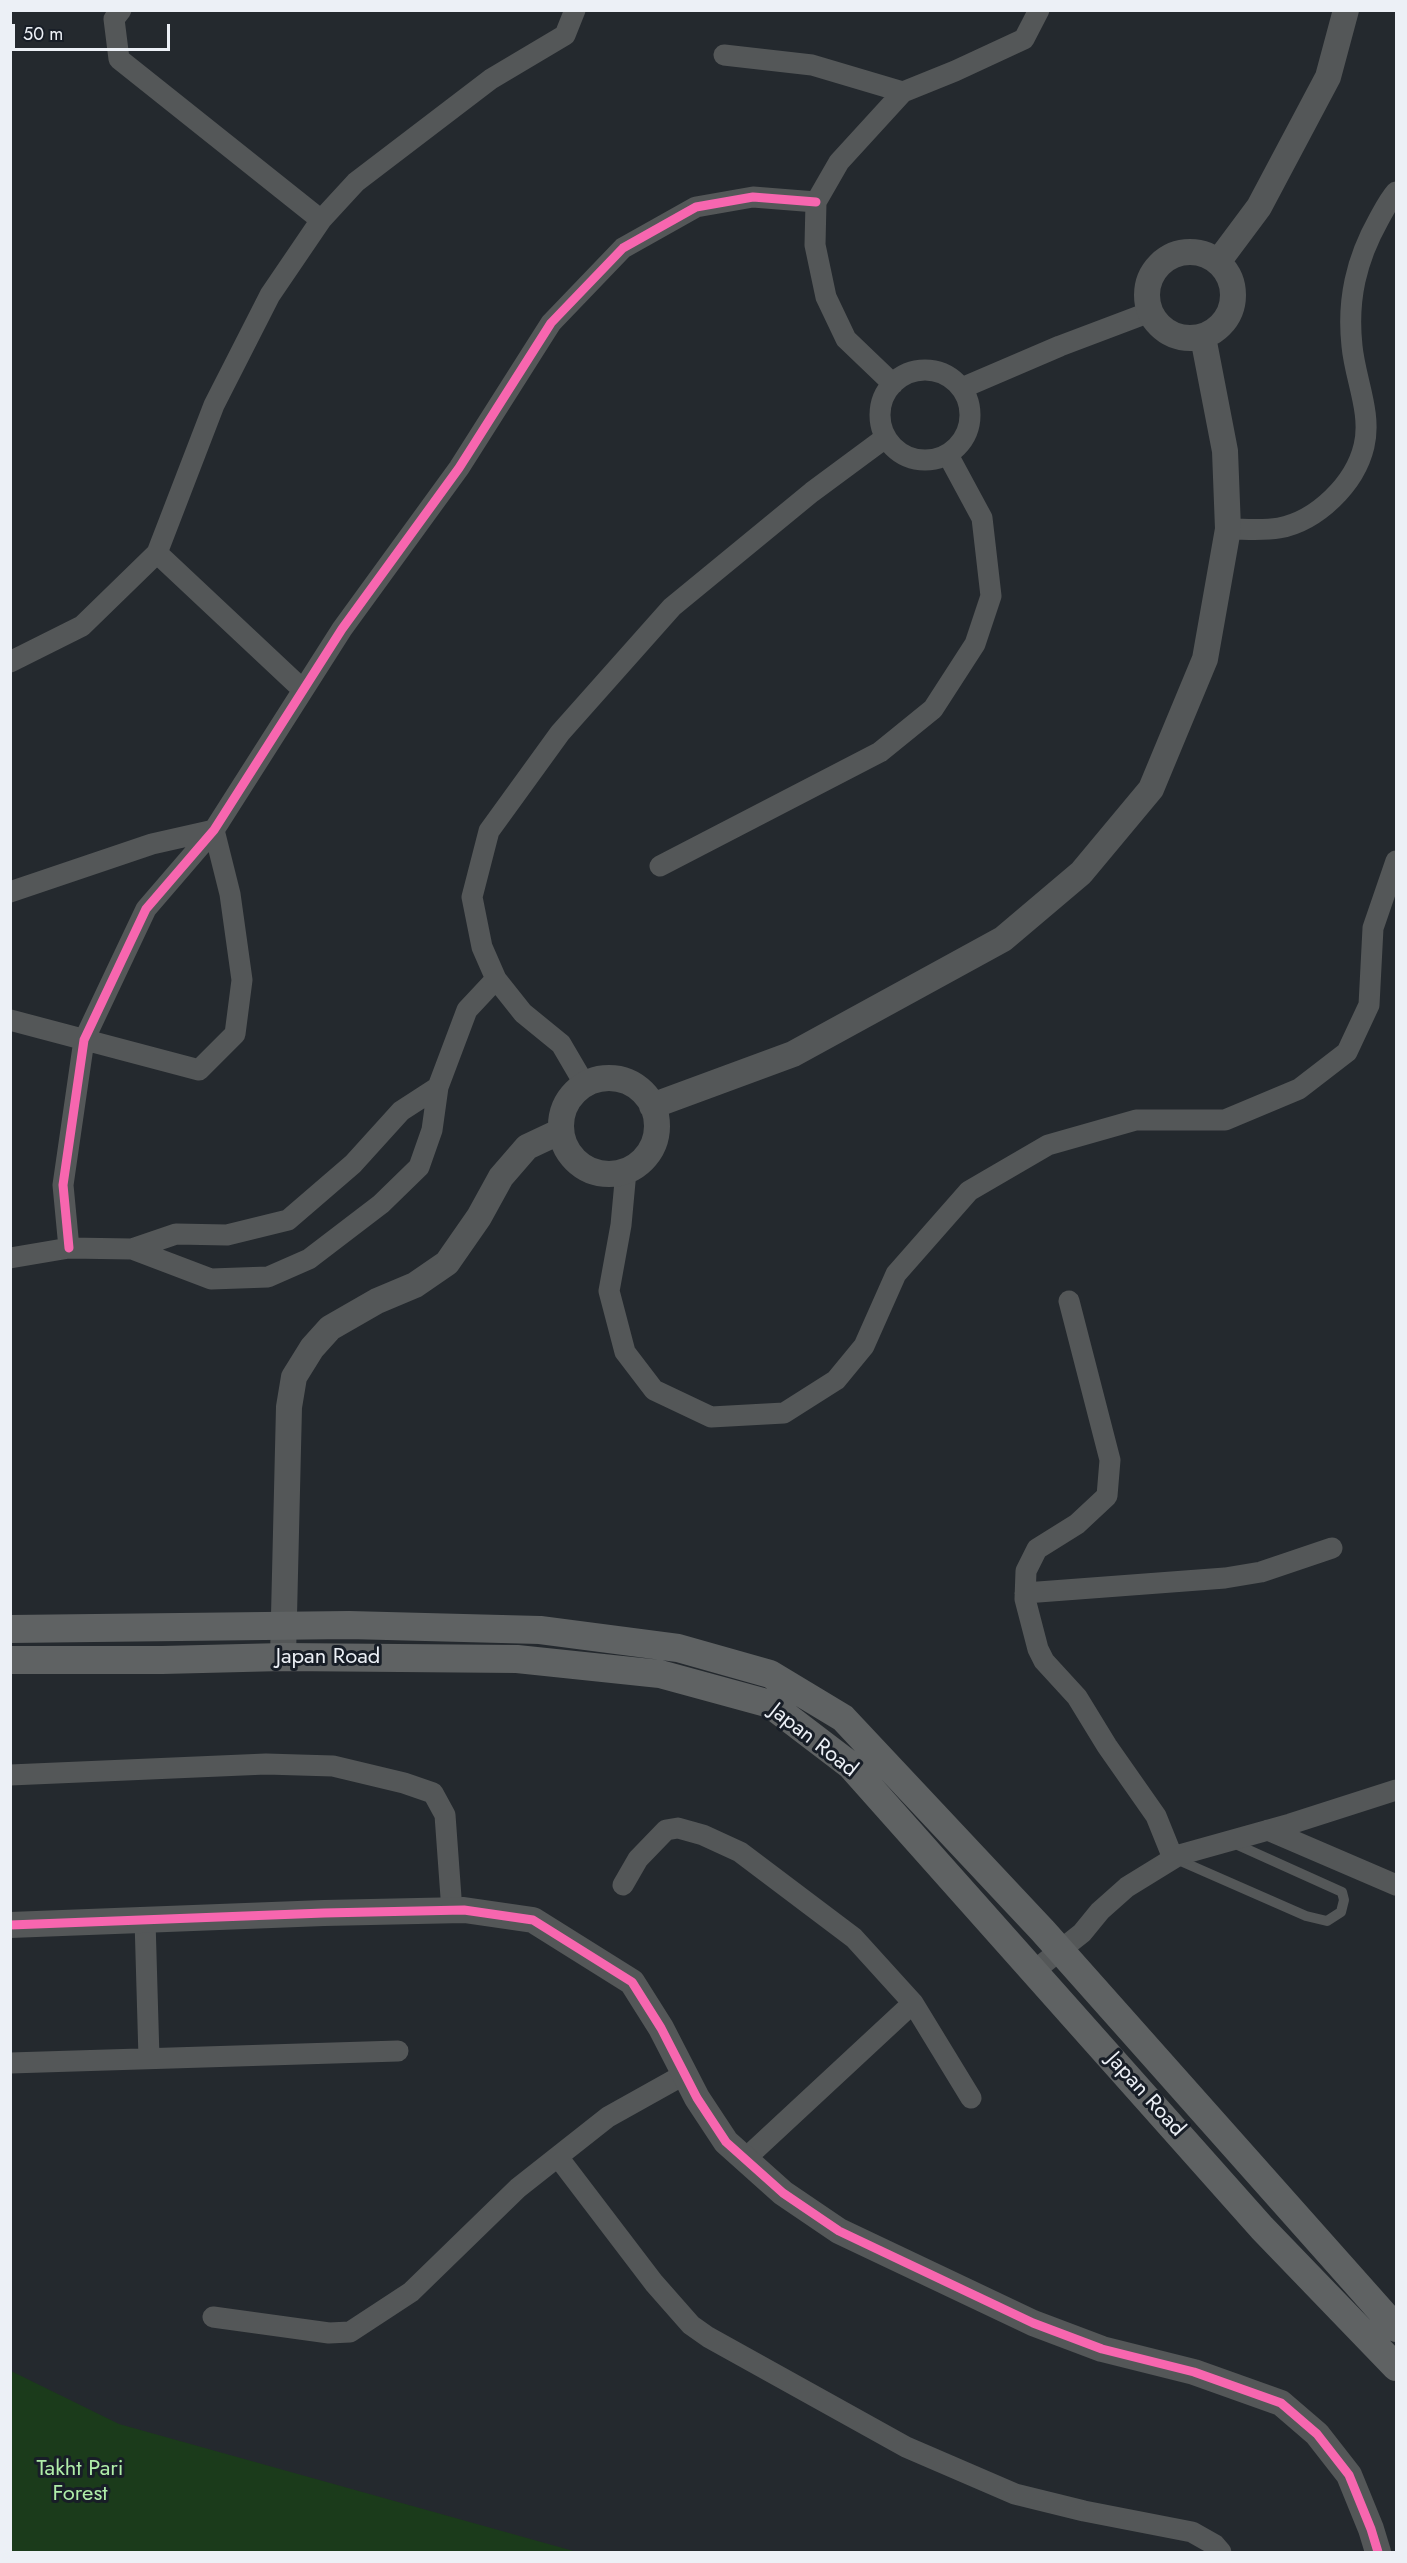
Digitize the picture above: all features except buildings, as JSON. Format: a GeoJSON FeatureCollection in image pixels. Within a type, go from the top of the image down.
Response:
{"type":"FeatureCollection","features":[{"type":"Feature","properties":{"kind":"main road","name":"Japan Road"},"geometry":{"type":"LineString","coordinates":[[10,1629],[349,1625],[540,1630],[678,1648],[770,1674],[843,1718],[1060,1949],[1396,2328]]}},
{"type":"Feature","properties":{"kind":"main road","name":"Japan Road"},"geometry":{"type":"LineString","coordinates":[[10,1660],[282,1657],[517,1659],[660,1674],[770,1704],[850,1766],[1262,2228],[1396,2367]]}},
{"type":"Feature","properties":{"kind":"street"},"geometry":{"type":"LineString","coordinates":[[121,10],[114,19],[119,59],[321,220]]}},
{"type":"Feature","properties":{"kind":"street"},"geometry":{"type":"LineString","coordinates":[[10,662],[82,626],[157,553],[214,405],[270,296],[321,220],[356,182],[491,79],[565,35],[575,10]]}},
{"type":"Feature","properties":{"kind":"street"},"geometry":{"type":"LineString","coordinates":[[892,384],[846,339],[826,297],[815,245],[816,202],[838,162],[903,92],[1024,39],[1039,10]]}},
{"type":"Feature","properties":{"kind":"street"},"geometry":{"type":"LineString","coordinates":[[1218,262],[1259,207],[1328,77],[1346,10]]}},
{"type":"Feature","properties":{"kind":"street"},"geometry":{"type":"LineString","coordinates":[[723,55],[812,65],[903,92]]}},
{"type":"Feature","properties":{"kind":"street"},"geometry":{"type":"LineString","coordinates":[[1228,529],[1279,528],[1313,516],[1334,499],[1353,470],[1364,446],[1365,417],[1352,347],[1350,307],[1358,263],[1371,232],[1396,192]]}},
{"type":"Feature","properties":{"kind":"street"},"geometry":{"type":"LineString","coordinates":[[69,1248],[63,1185],[84,1040],[146,909],[214,830],[342,629],[459,468],[551,323],[622,248],[696,207],[753,197],[816,202]]}},
{"type":"Feature","properties":{"kind":"street"},"geometry":{"type":"LineString","coordinates":[[1191,252],[1205,254],[1218,262],[1228,273],[1233,288],[1233,303],[1228,316],[1218,328],[1203,337],[1180,337],[1168,332],[1150,312],[1147,299],[1148,286],[1153,273],[1162,262],[1175,254],[1191,252]]}},
{"type":"Feature","properties":{"kind":"street"},"geometry":{"type":"LineString","coordinates":[[962,388],[1060,346],[1150,312]]}},
{"type":"Feature","properties":{"kind":"street"},"geometry":{"type":"LineString","coordinates":[[652,1106],[793,1054],[1003,939],[1081,873],[1151,789],[1205,659],[1228,529],[1225,451],[1203,337]]}},
{"type":"Feature","properties":{"kind":"street"},"geometry":{"type":"LineString","coordinates":[[920,370],[936,371],[950,377],[962,388],[969,402],[971,417],[968,432],[960,445],[948,455],[935,460],[906,457],[894,449],[885,438],[880,410],[884,395],[892,384],[905,375],[920,370]]}},
{"type":"Feature","properties":{"kind":"street"},"geometry":{"type":"LineString","coordinates":[[585,1085],[561,1044],[523,1013],[496,979],[482,947],[472,897],[489,831],[560,733],[672,607],[812,492],[885,438]]}},
{"type":"Feature","properties":{"kind":"street"},"geometry":{"type":"LineString","coordinates":[[660,866],[880,752],[933,709],[975,644],[991,596],[982,518],[948,455]]}},
{"type":"Feature","properties":{"kind":"street"},"geometry":{"type":"LineString","coordinates":[[157,553],[303,690]]}},
{"type":"Feature","properties":{"kind":"street"},"geometry":{"type":"LineString","coordinates":[[10,892],[152,844],[214,830]]}},
{"type":"Feature","properties":{"kind":"street"},"geometry":{"type":"LineString","coordinates":[[10,1020],[198,1070],[235,1034],[242,980],[230,894],[214,830]]}},
{"type":"Feature","properties":{"kind":"street"},"geometry":{"type":"LineString","coordinates":[[626,1171],[621,1225],[609,1291],[625,1352],[654,1390],[711,1417],[784,1413],[836,1380],[864,1346],[896,1274],[969,1191],[1048,1145],[1136,1120],[1225,1120],[1299,1089],[1347,1053],[1369,1005],[1373,928],[1396,861]]}},
{"type":"Feature","properties":{"kind":"street"},"geometry":{"type":"LineString","coordinates":[[132,1249],[210,1279],[267,1277],[309,1259],[381,1204],[419,1167],[432,1130],[438,1087],[467,1010],[496,979]]}},
{"type":"Feature","properties":{"kind":"street"},"geometry":{"type":"LineString","coordinates":[[615,1079],[630,1084],[643,1093],[652,1106],[656,1121],[656,1136],[650,1151],[640,1163],[626,1171],[612,1174],[597,1173],[572,1158],[561,1131],[561,1117],[574,1093],[585,1085],[600,1080],[615,1079]]}},
{"type":"Feature","properties":{"kind":"street"},"geometry":{"type":"LineString","coordinates":[[10,1258],[69,1248],[132,1249],[176,1234],[227,1235],[288,1220],[353,1164],[401,1111],[438,1087]]}},
{"type":"Feature","properties":{"kind":"street"},"geometry":{"type":"LineString","coordinates":[[282,1657],[289,1407],[294,1377],[312,1348],[330,1328],[377,1301],[415,1285],[447,1263],[479,1217],[501,1177],[527,1148],[561,1131]]}},
{"type":"Feature","properties":{"kind":"street"},"geometry":{"type":"LineString","coordinates":[[1069,1301],[1110,1460],[1110,1477],[1107,1496],[1099,1506],[1077,1524],[1037,1549],[1026,1571],[1025,1593],[1038,1649],[1044,1661],[1077,1697],[1107,1746],[1156,1816],[1173,1858]]}},
{"type":"Feature","properties":{"kind":"street"},"geometry":{"type":"LineString","coordinates":[[1025,1593],[1225,1578],[1261,1572],[1332,1548]]}},
{"type":"Feature","properties":{"kind":"street"},"geometry":{"type":"LineString","coordinates":[[10,1775],[266,1764],[333,1766],[404,1783],[434,1793],[444,1815],[452,1911]]}},
{"type":"Feature","properties":{"kind":"street"},"geometry":{"type":"LineString","coordinates":[[1034,1971],[1082,1933],[1115,1897],[1142,1876],[1173,1858],[1396,1790]]}},
{"type":"Feature","properties":{"kind":"street"},"geometry":{"type":"LineString","coordinates":[[622,1885],[638,1858],[666,1830],[678,1828],[703,1835],[740,1852],[854,1938],[913,2003],[971,2098]]}},
{"type":"Feature","properties":{"kind":"street"},"geometry":{"type":"LineString","coordinates":[[1268,1830],[1396,1885]]}},
{"type":"Feature","properties":{"kind":"street"},"geometry":{"type":"LineString","coordinates":[[10,1925],[452,1911],[533,1920],[632,1982],[662,2028],[697,2098],[726,2142],[783,2193],[839,2232],[1033,2323],[1102,2349],[1194,2372],[1281,2403],[1317,2434],[1349,2475],[1371,2529],[1378,2553]]}},
{"type":"Feature","properties":{"kind":"street"},"geometry":{"type":"LineString","coordinates":[[145,1920],[149,2058]]}},
{"type":"Feature","properties":{"kind":"street"},"geometry":{"type":"LineString","coordinates":[[745,2159],[913,2003]]}},
{"type":"Feature","properties":{"kind":"street"},"geometry":{"type":"LineString","coordinates":[[10,2063],[398,2050]]}},
{"type":"Feature","properties":{"kind":"street"},"geometry":{"type":"LineString","coordinates":[[213,2317],[329,2333],[350,2332],[411,2292],[518,2188],[608,2117],[685,2074]]}},
{"type":"Feature","properties":{"kind":"street"},"geometry":{"type":"LineString","coordinates":[[558,2157],[654,2283],[691,2325],[708,2337],[906,2447],[1015,2494],[1084,2511],[1192,2532],[1215,2545],[1221,2553]]}},
{"type":"Feature","properties":{"kind":"lane"},"geometry":{"type":"LineString","coordinates":[[1173,1858],[1306,1916],[1327,1921],[1341,1912],[1344,1900],[1342,1892],[1228,1840]]}},
{"type":"Feature","properties":{"kind":"green space","name":"Takht Pari Forest"},"geometry":{"type":"Polygon","coordinates":[[[11,2371],[119,2424],[577,2552],[11,2552],[11,2371]]]}},
{"type":"Feature","properties":{"kind":"cycle path"},"geometry":{"type":"LineString","coordinates":[[69,1248],[63,1185],[84,1040],[146,909],[214,830],[342,629],[459,468],[551,323],[623,248],[696,207],[753,197],[816,202]]}},
{"type":"Feature","properties":{"kind":"cycle path"},"geometry":{"type":"LineString","coordinates":[[10,1925],[464,1910],[533,1920],[632,1982],[661,2028],[697,2098],[726,2142],[783,2193],[839,2231],[1033,2323],[1102,2349],[1194,2372],[1281,2403],[1317,2434],[1349,2475],[1378,2552]]}}]}
